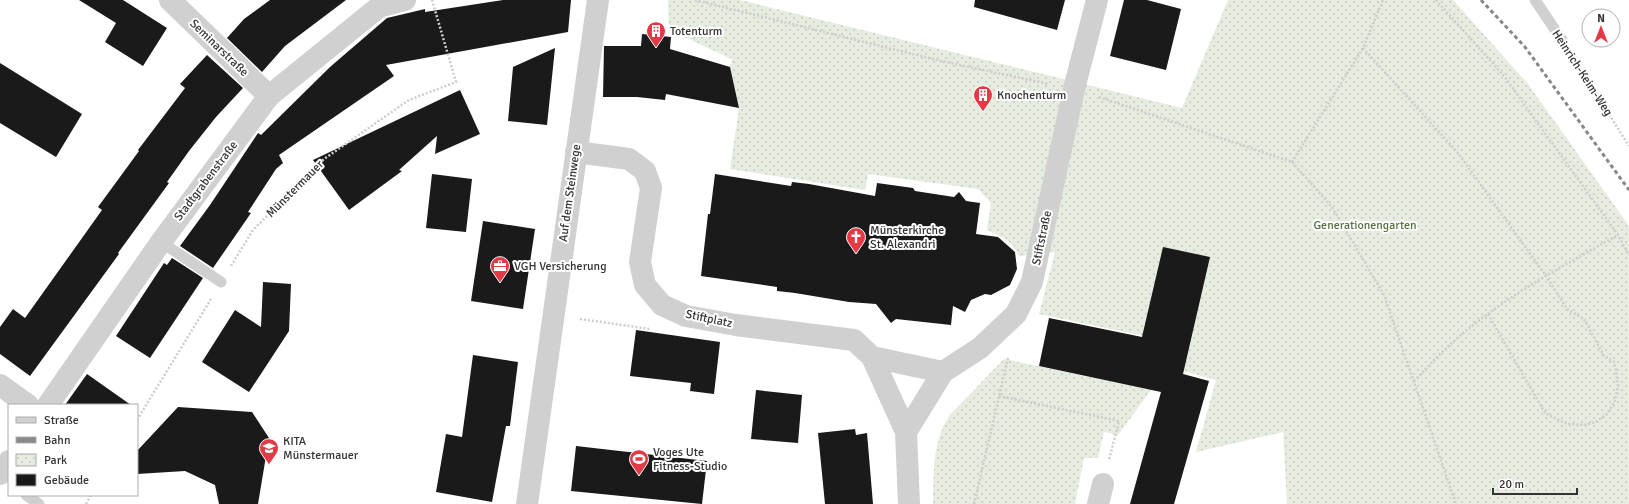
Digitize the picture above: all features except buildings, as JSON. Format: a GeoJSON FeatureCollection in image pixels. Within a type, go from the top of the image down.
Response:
{"type":"FeatureCollection","features":[{"type":"Feature","properties":{"kind":"street","name":"Seminarstraße"},"geometry":{"type":"LineString","coordinates":[[170,0],[269,96]]}},
{"type":"Feature","properties":{"kind":"street","name":"Stadtgrabenstraße"},"geometry":{"type":"LineString","coordinates":[[49,404],[161,242],[269,96],[380,7],[405,0]]}},
{"type":"Feature","properties":{"kind":"street","name":"Auf dem Steinwege"},"geometry":{"type":"LineString","coordinates":[[527,504],[598,0]]}},
{"type":"Feature","properties":{"kind":"street","name":"Stiftstraße"},"geometry":{"type":"LineString","coordinates":[[906,432],[943,372],[980,348],[1016,314],[1032,282],[1074,89],[1097,0]]}},
{"type":"Feature","properties":{"kind":"street","name":"Stiftplatz"},"geometry":{"type":"LineString","coordinates":[[576,152],[629,159],[645,170],[651,188],[640,262],[645,285],[662,305],[694,318],[736,325],[854,340],[872,357],[906,432],[909,504]]}},
{"type":"Feature","properties":{"kind":"street"},"geometry":{"type":"LineString","coordinates":[[872,357],[943,372]]}},
{"type":"Feature","properties":{"kind":"street"},"geometry":{"type":"LineString","coordinates":[[0,385],[27,404]]}},
{"type":"Feature","properties":{"kind":"street"},"geometry":{"type":"LineString","coordinates":[[0,475],[8,463]]}},
{"type":"Feature","properties":{"kind":"lane","name":"Heinrich-Keim-Weg"},"geometry":{"type":"LineString","coordinates":[[1535,0],[1562,40]]}},
{"type":"Feature","properties":{"kind":"lane"},"geometry":{"type":"LineString","coordinates":[[161,242],[221,282]]}},
{"type":"Feature","properties":{"kind":"lane"},"geometry":{"type":"LineString","coordinates":[[0,475],[8,482]]}},
{"type":"Feature","properties":{"kind":"lane"},"geometry":{"type":"LineString","coordinates":[[27,496],[39,504]]}},
{"type":"Feature","properties":{"kind":"path","name":"Münstermauer"},"geometry":{"type":"LineString","coordinates":[[138,418],[253,230],[324,159],[409,100],[456,82],[432,0]]}},
{"type":"Feature","properties":{"kind":"path"},"geometry":{"type":"LineString","coordinates":[[1292,162],[1363,48],[1383,0]]}},
{"type":"Feature","properties":{"kind":"path"},"geometry":{"type":"LineString","coordinates":[[1436,0],[1504,76],[1618,235],[1629,255]]}},
{"type":"Feature","properties":{"kind":"path","name":"Heinrich-Keim-Weg"},"geometry":{"type":"LineString","coordinates":[[1562,40],[1629,146]]}},
{"type":"Feature","properties":{"kind":"path"},"geometry":{"type":"LineString","coordinates":[[1363,48],[1458,153],[1546,276],[1567,309],[1584,320],[1604,356],[1614,362],[1618,386],[1615,401],[1607,414],[1597,421],[1587,424],[1567,424],[1545,413],[1488,314]]}},
{"type":"Feature","properties":{"kind":"path"},"geometry":{"type":"LineString","coordinates":[[1414,381],[1453,342],[1488,314],[1546,276],[1618,235]]}},
{"type":"Feature","properties":{"kind":"path"},"geometry":{"type":"LineString","coordinates":[[1383,293],[1456,504]]}},
{"type":"Feature","properties":{"kind":"path"},"geometry":{"type":"LineString","coordinates":[[553,315],[655,329]]}},
{"type":"Feature","properties":{"kind":"path"},"geometry":{"type":"LineString","coordinates":[[974,504],[1009,353]]}},
{"type":"Feature","properties":{"kind":"path"},"geometry":{"type":"LineString","coordinates":[[999,396],[1119,421],[1101,494]]}},
{"type":"Feature","properties":{"kind":"green space","name":"Generationengarten"},"geometry":{"type":"Polygon","coordinates":[[[668,0],[740,0],[1182,108],[1228,0],[1453,0],[1528,84],[1629,226],[1629,504],[1287,504],[1283,432],[1196,452],[1216,380],[1158,364],[1164,340],[1039,314],[1055,252],[1019,256],[1010,243],[1002,237],[987,230],[991,203],[978,189],[868,174],[865,190],[730,169],[739,108],[730,67],[732,59],[669,30],[668,0]]]}},
{"type":"Feature","properties":{"kind":"green space"},"geometry":{"type":"Polygon","coordinates":[[[1004,359],[1151,390],[1118,435],[1104,432],[1098,458],[1084,458],[1075,504],[933,504],[935,458],[939,437],[943,426],[949,416],[1004,359]]]}},
{"type":"Feature","properties":{"kind":"railway"},"geometry":{"type":"LineString","coordinates":[[1481,0],[1525,47],[1629,190]]}},
{"type":"Feature","properties":{"kind":"place","name":"Totenturm"},"geometry":{"type":"Point","coordinates":[656,48]}},
{"type":"Feature","properties":{"kind":"place","name":"Knochenturm"},"geometry":{"type":"Point","coordinates":[983,112]}},
{"type":"Feature","properties":{"kind":"place","name":"Münsterkirche St. Alexandri"},"geometry":{"type":"Point","coordinates":[856,254]}},
{"type":"Feature","properties":{"kind":"place","name":"VGH Versicherung"},"geometry":{"type":"Point","coordinates":[500,283]}},
{"type":"Feature","properties":{"kind":"place","name":"KITA Münstermauer"},"geometry":{"type":"Point","coordinates":[269,465]}},
{"type":"Feature","properties":{"kind":"place","name":"Voges Ute Fitness-Studio"},"geometry":{"type":"Point","coordinates":[639,476]}}]}
